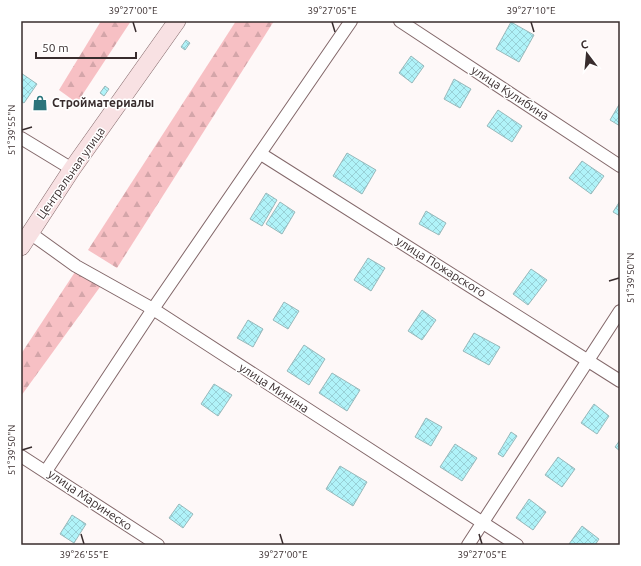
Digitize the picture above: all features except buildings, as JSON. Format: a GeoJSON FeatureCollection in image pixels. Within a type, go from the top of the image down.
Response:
{"type":"FeatureCollection","features":[{"type":"Feature","properties":{"kind":"main road","name":"Центральная улица"},"geometry":{"type":"LineString","coordinates":[[25,240],[72,169],[177,21]]}},
{"type":"Feature","properties":{"kind":"street"},"geometry":{"type":"LineString","coordinates":[[46,471],[154,309],[351,21]]}},
{"type":"Feature","properties":{"kind":"street","name":"улица Кулибина"},"geometry":{"type":"LineString","coordinates":[[400,21],[620,166]]}},
{"type":"Feature","properties":{"kind":"street"},"geometry":{"type":"LineString","coordinates":[[21,138],[72,169]]}},
{"type":"Feature","properties":{"kind":"street","name":"улица Пожарского"},"geometry":{"type":"LineString","coordinates":[[261,154],[620,380]]}},
{"type":"Feature","properties":{"kind":"street","name":"улица Минина"},"geometry":{"type":"LineString","coordinates":[[25,240],[154,309],[517,545]]}},
{"type":"Feature","properties":{"kind":"street"},"geometry":{"type":"LineString","coordinates":[[468,545],[620,311]]}},
{"type":"Feature","properties":{"kind":"street","name":"улица Маринеско"},"geometry":{"type":"LineString","coordinates":[[21,456],[158,545]]}},
{"type":"Feature","properties":{"kind":"green space"},"geometry":{"type":"Polygon","coordinates":[[[101,21],[131,21],[77,103],[59,90],[101,21]]]}},
{"type":"Feature","properties":{"kind":"green space"},"geometry":{"type":"Polygon","coordinates":[[[236,21],[274,21],[117,268],[88,250],[236,21]]]}},
{"type":"Feature","properties":{"kind":"green space"},"geometry":{"type":"Polygon","coordinates":[[[75,272],[100,287],[21,396],[21,354],[75,272]]]}},
{"type":"Feature","properties":{"kind":"place","name":"Стройматериалы"},"geometry":{"type":"Point","coordinates":[40,103]}}]}
